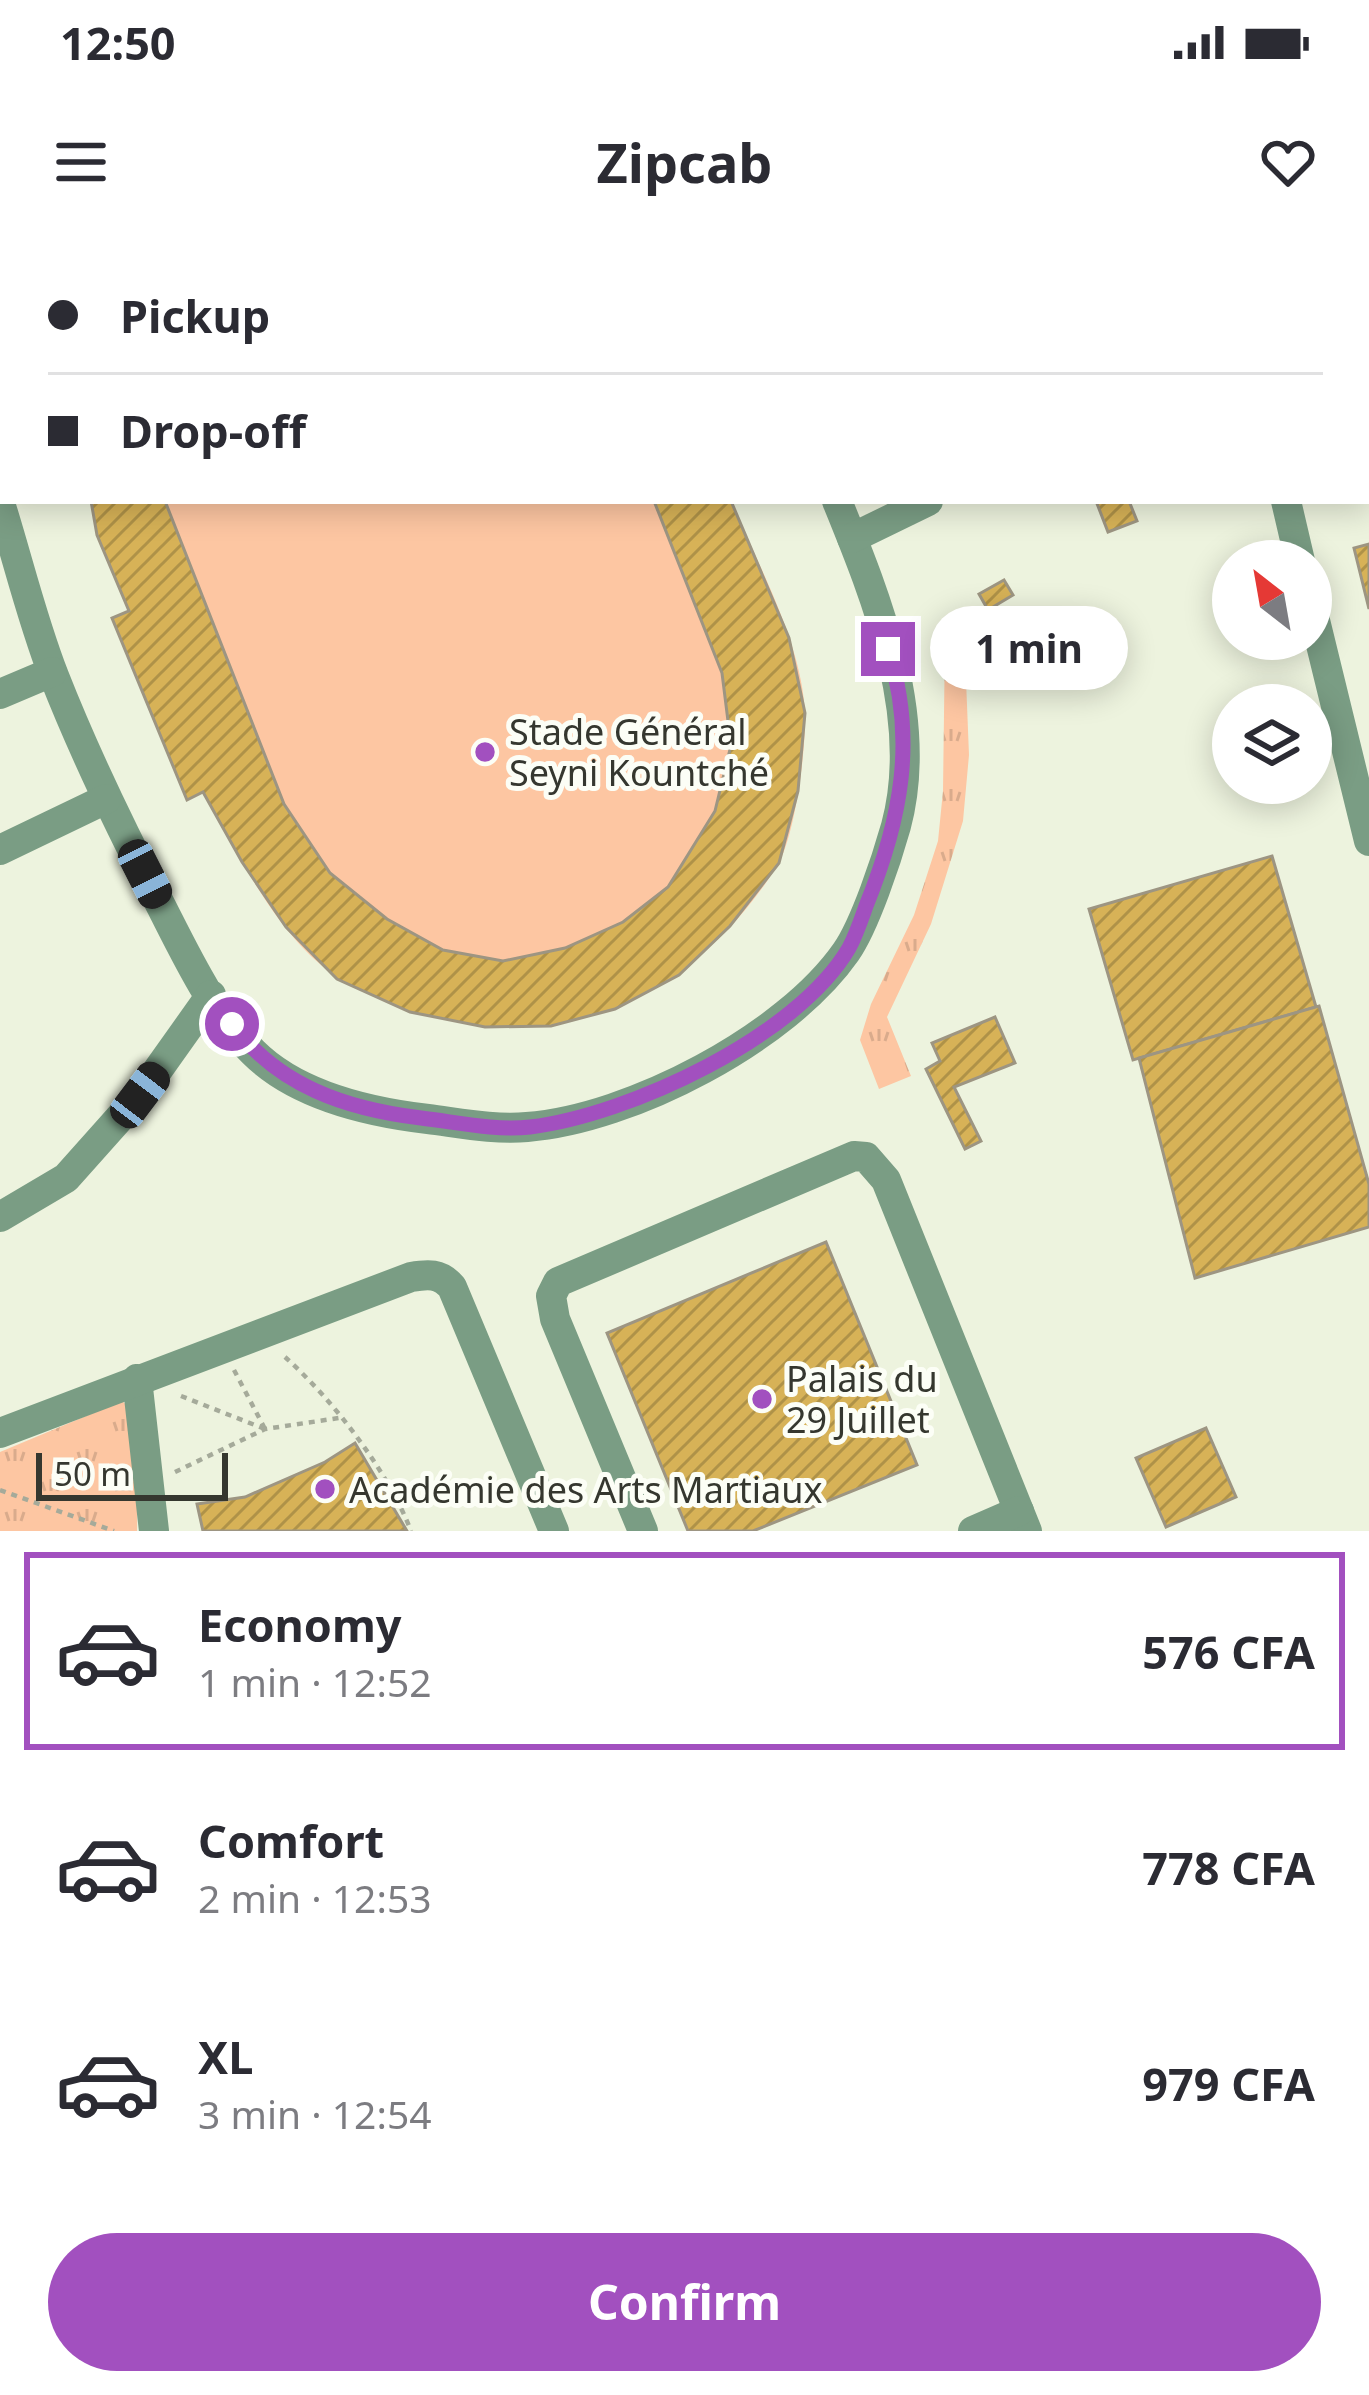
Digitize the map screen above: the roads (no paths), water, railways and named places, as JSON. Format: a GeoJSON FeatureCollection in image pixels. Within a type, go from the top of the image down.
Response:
{"type":"FeatureCollection","features":[{"type":"Feature","properties":{"kind":"street"},"geometry":{"type":"LineString","coordinates":[[1,504],[52,672],[106,799],[211,995],[253,1052],[300,1085],[358,1107],[487,1126],[527,1127],[595,1114],[691,1076],[760,1035],[820,983],[849,949],[897,823],[903,758],[900,686],[837,504]]}},
{"type":"Feature","properties":{"kind":"street"},"geometry":{"type":"LineString","coordinates":[[852,538],[922,504]]}},
{"type":"Feature","properties":{"kind":"street"},"geometry":{"type":"LineString","coordinates":[[1287,504],[1295,540]]}},
{"type":"Feature","properties":{"kind":"street"},"geometry":{"type":"LineString","coordinates":[[1325,660],[1369,841]]}},
{"type":"Feature","properties":{"kind":"street"},"geometry":{"type":"LineString","coordinates":[[0,694],[52,672]]}},
{"type":"Feature","properties":{"kind":"street"},"geometry":{"type":"LineString","coordinates":[[0,850],[106,799]]}},
{"type":"Feature","properties":{"kind":"street"},"geometry":{"type":"LineString","coordinates":[[0,1217],[66,1178],[140,1095],[211,995]]}},
{"type":"Feature","properties":{"kind":"street"},"geometry":{"type":"LineString","coordinates":[[643,1531],[555,1319],[550,1296],[558,1282],[854,1156],[866,1157],[886,1180],[1023,1521],[974,1531]]}},
{"type":"Feature","properties":{"kind":"street"},"geometry":{"type":"LineString","coordinates":[[0,1433],[221,1346],[430,1274],[444,1278],[476,1339],[554,1531]]}},
{"type":"Feature","properties":{"kind":"street"},"geometry":{"type":"LineString","coordinates":[[137,1379],[154,1531]]}},
{"type":"Feature","properties":{"kind":"place","name":"Stade Général Seyni Kountché"},"geometry":{"type":"Point","coordinates":[485,752]}},
{"type":"Feature","properties":{"kind":"place","name":"Palais du 29 Juillet"},"geometry":{"type":"Point","coordinates":[762,1399]}},
{"type":"Feature","properties":{"kind":"place","name":"Académie des Arts Martiaux"},"geometry":{"type":"Point","coordinates":[325,1489]}}]}
